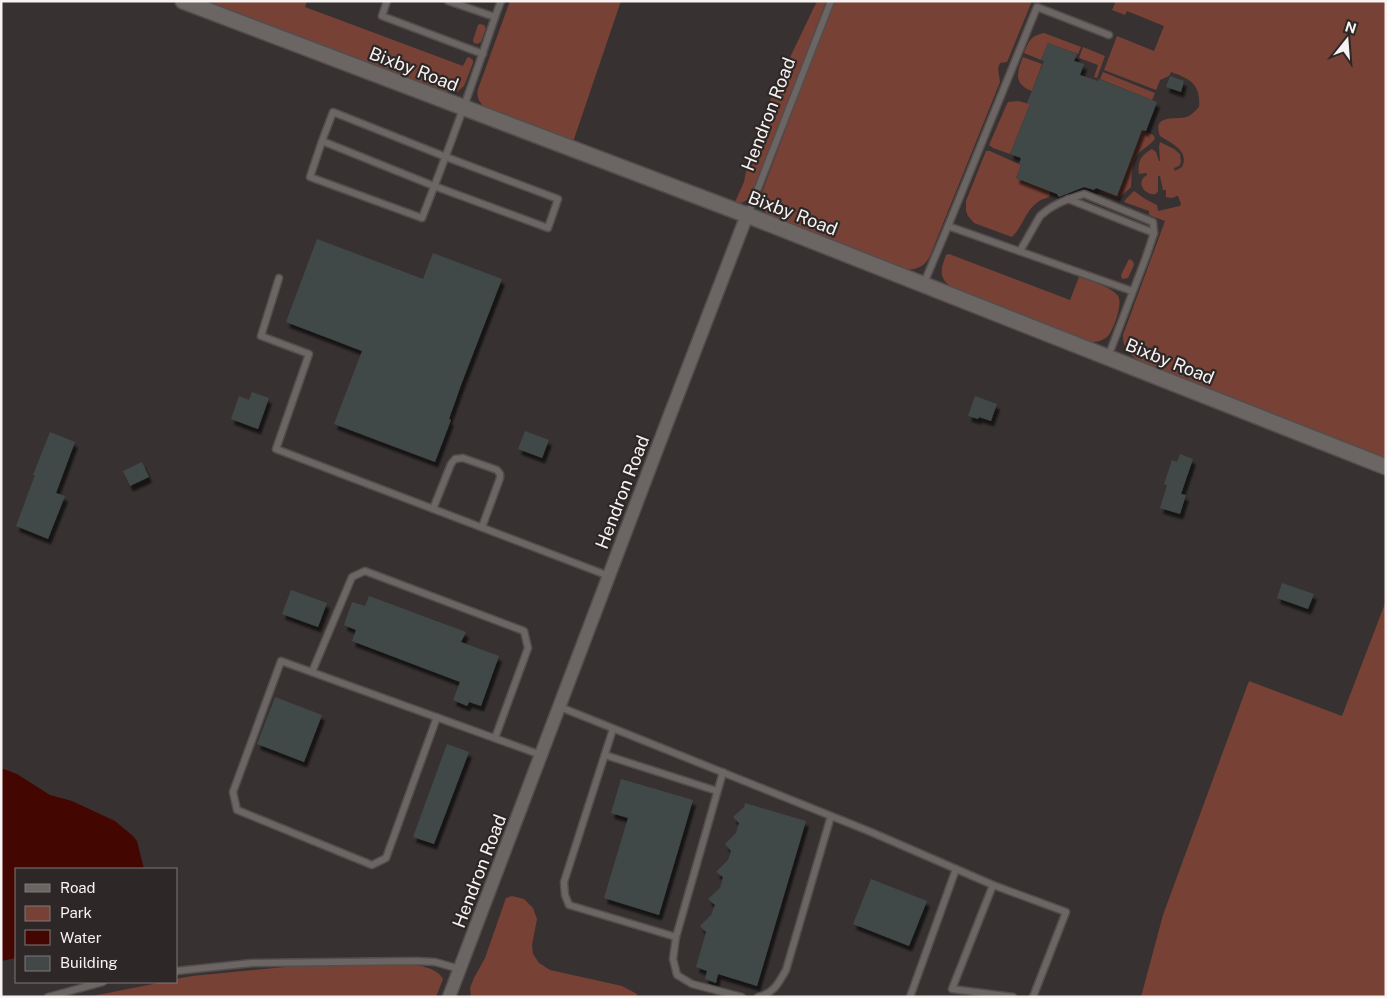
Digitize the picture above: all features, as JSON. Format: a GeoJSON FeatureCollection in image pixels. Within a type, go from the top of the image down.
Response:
{"type":"FeatureCollection","features":[{"type":"Feature","properties":{"kind":"street","name":"Bixby Road"},"geometry":{"type":"LineString","coordinates":[[183,1],[747,215],[1386,467]]}},
{"type":"Feature","properties":{"kind":"street","name":"Hendron Road"},"geometry":{"type":"LineString","coordinates":[[449,997],[747,215]]}},
{"type":"Feature","properties":{"kind":"lane"},"geometry":{"type":"LineString","coordinates":[[387,1],[382,16],[483,54]]}},
{"type":"Feature","properties":{"kind":"lane"},"geometry":{"type":"LineString","coordinates":[[448,1],[495,18]]}},
{"type":"Feature","properties":{"kind":"lane"},"geometry":{"type":"LineString","coordinates":[[322,141],[434,186],[548,228],[558,199],[446,157],[332,112],[322,141],[310,177],[422,218],[434,186],[446,157],[464,108],[501,1]]}},
{"type":"Feature","properties":{"kind":"lane","name":"Hendron Road"},"geometry":{"type":"LineString","coordinates":[[747,215],[831,1]]}},
{"type":"Feature","properties":{"kind":"lane"},"geometry":{"type":"LineString","coordinates":[[923,285],[1038,4],[1109,35]]}},
{"type":"Feature","properties":{"kind":"lane"},"geometry":{"type":"LineString","coordinates":[[1020,251],[1040,216],[1056,204],[1084,194],[1153,222],[1154,233],[1146,258],[1108,357]]}},
{"type":"Feature","properties":{"kind":"lane"},"geometry":{"type":"LineString","coordinates":[[1068,199],[1154,233]]}},
{"type":"Feature","properties":{"kind":"lane"},"geometry":{"type":"LineString","coordinates":[[948,226],[1132,291]]}},
{"type":"Feature","properties":{"kind":"lane"},"geometry":{"type":"LineString","coordinates":[[279,278],[261,336],[309,354],[276,449],[609,576]]}},
{"type":"Feature","properties":{"kind":"lane"},"geometry":{"type":"LineString","coordinates":[[433,509],[451,464],[456,459],[464,458],[497,470],[500,478],[482,527]]}},
{"type":"Feature","properties":{"kind":"lane"},"geometry":{"type":"LineString","coordinates":[[312,672],[352,577],[365,571],[524,631],[528,648],[495,738]]}},
{"type":"Feature","properties":{"kind":"lane"},"geometry":{"type":"LineString","coordinates":[[437,717],[386,858],[372,865],[238,810],[233,792],[281,661],[437,717],[541,755]]}},
{"type":"Feature","properties":{"kind":"lane"},"geometry":{"type":"LineString","coordinates":[[560,707],[831,816],[993,885],[1066,912],[1033,997]]}},
{"type":"Feature","properties":{"kind":"lane"},"geometry":{"type":"LineString","coordinates":[[614,729],[564,882],[565,895],[569,905],[676,936]]}},
{"type":"Feature","properties":{"kind":"lane"},"geometry":{"type":"LineString","coordinates":[[605,755],[717,791]]}},
{"type":"Feature","properties":{"kind":"lane"},"geometry":{"type":"LineString","coordinates":[[723,772],[676,936],[673,959],[677,975],[692,984],[742,997]]}},
{"type":"Feature","properties":{"kind":"lane"},"geometry":{"type":"LineString","coordinates":[[758,997],[768,994],[778,985],[786,970],[831,816]]}},
{"type":"Feature","properties":{"kind":"lane"},"geometry":{"type":"LineString","coordinates":[[910,997],[956,869]]}},
{"type":"Feature","properties":{"kind":"lane"},"geometry":{"type":"LineString","coordinates":[[993,885],[952,989],[1013,997]]}},
{"type":"Feature","properties":{"kind":"lane"},"geometry":{"type":"LineString","coordinates":[[178,971],[252,963],[417,960],[435,962],[460,969]]}},
{"type":"Feature","properties":{"kind":"lane"},"geometry":{"type":"LineString","coordinates":[[48,997],[99,983]]}},
{"type":"Feature","properties":{"kind":"green space"},"geometry":{"type":"Polygon","coordinates":[[[202,1],[307,1],[305,7],[463,66],[469,57],[473,60],[473,63],[464,86],[457,92],[446,93],[202,1]]]}},
{"type":"Feature","properties":{"kind":"green space"},"geometry":{"type":"Polygon","coordinates":[[[510,1],[621,1],[573,142],[488,110],[480,101],[478,89],[510,1]]]}},
{"type":"Feature","properties":{"kind":"green space"},"geometry":{"type":"Polygon","coordinates":[[[817,1],[826,1],[749,199],[741,203],[735,202],[744,182],[748,160],[773,93],[817,1]]]}},
{"type":"Feature","properties":{"kind":"green space"},"geometry":{"type":"Polygon","coordinates":[[[834,1],[1032,1],[1007,62],[1000,63],[998,68],[1000,82],[930,256],[920,267],[898,268],[772,217],[767,214],[759,202],[834,1]]]}},
{"type":"Feature","properties":{"kind":"green space"},"geometry":{"type":"Polygon","coordinates":[[[1114,1],[1386,1],[1386,460],[1149,366],[1135,358],[1127,350],[1123,341],[1123,335],[1165,221],[1149,215],[1149,211],[1124,202],[1134,191],[1157,205],[1158,211],[1180,206],[1178,196],[1166,197],[1166,190],[1163,190],[1160,176],[1158,176],[1158,191],[1156,194],[1148,193],[1143,188],[1141,184],[1143,178],[1147,175],[1146,173],[1139,174],[1139,162],[1152,149],[1156,152],[1160,161],[1160,142],[1180,154],[1181,162],[1179,166],[1174,168],[1175,171],[1182,167],[1184,161],[1181,152],[1160,136],[1159,124],[1166,119],[1190,115],[1199,107],[1199,99],[1196,88],[1189,80],[1171,72],[1169,76],[1160,80],[1156,90],[1104,70],[1117,36],[1154,51],[1164,26],[1127,11],[1125,15],[1112,10],[1114,1]]]}},
{"type":"Feature","properties":{"kind":"green space"},"geometry":{"type":"Polygon","coordinates":[[[480,24],[486,28],[481,42],[477,44],[473,40],[480,24]]]}},
{"type":"Feature","properties":{"kind":"green space"},"geometry":{"type":"Polygon","coordinates":[[[1044,33],[1081,47],[1078,54],[1048,43],[1041,60],[1024,53],[1031,40],[1044,33]]]}},
{"type":"Feature","properties":{"kind":"green space"},"geometry":{"type":"Polygon","coordinates":[[[1083,47],[1105,56],[1097,78],[1094,77],[1098,65],[1079,58],[1083,47]]]}},
{"type":"Feature","properties":{"kind":"green space"},"geometry":{"type":"Polygon","coordinates":[[[1023,57],[1042,64],[1032,91],[1019,81],[1018,73],[1023,57]]]}},
{"type":"Feature","properties":{"kind":"green space"},"geometry":{"type":"Polygon","coordinates":[[[1103,72],[1155,93],[1152,100],[1100,79],[1103,72]]]}},
{"type":"Feature","properties":{"kind":"green space"},"geometry":{"type":"Polygon","coordinates":[[[1018,101],[1030,104],[1010,154],[989,145],[1008,102],[1018,101]]]}},
{"type":"Feature","properties":{"kind":"green space"},"geometry":{"type":"Polygon","coordinates":[[[1142,130],[1153,135],[1155,138],[1135,159],[1132,169],[1131,187],[1118,199],[1100,192],[1100,190],[1117,196],[1142,130]]]}},
{"type":"Feature","properties":{"kind":"green space"},"geometry":{"type":"Polygon","coordinates":[[[986,151],[1021,165],[1016,178],[1051,190],[1049,197],[1035,204],[1012,237],[974,223],[966,211],[966,201],[986,151]]]}},
{"type":"Feature","properties":{"kind":"green space"},"geometry":{"type":"Polygon","coordinates":[[[949,254],[1070,300],[1079,277],[1094,282],[1115,292],[1118,296],[1119,310],[1113,328],[1104,339],[1090,342],[962,293],[950,286],[943,278],[943,263],[946,255],[949,254]]]}},
{"type":"Feature","properties":{"kind":"green space"},"geometry":{"type":"Polygon","coordinates":[[[1129,259],[1133,261],[1134,265],[1128,278],[1122,279],[1121,275],[1129,259]]]}},
{"type":"Feature","properties":{"kind":"green space"},"geometry":{"type":"Polygon","coordinates":[[[1386,601],[1386,997],[1141,997],[1163,915],[1249,681],[1342,716],[1386,601]]]}},
{"type":"Feature","properties":{"kind":"green space"},"geometry":{"type":"Polygon","coordinates":[[[512,896],[524,899],[533,908],[537,919],[532,945],[533,954],[539,963],[550,970],[622,986],[637,994],[637,997],[471,997],[470,988],[485,958],[506,898],[512,896]]]}},
{"type":"Feature","properties":{"kind":"green space"},"geometry":{"type":"Polygon","coordinates":[[[413,964],[434,970],[443,979],[436,997],[88,997],[158,983],[178,983],[178,979],[192,976],[296,966],[413,964]]]}},
{"type":"Feature","properties":{"kind":"water"},"geometry":{"type":"Polygon","coordinates":[[[1,768],[17,774],[50,795],[72,801],[115,821],[137,841],[144,868],[15,868],[15,958],[1,961],[1,768]]]}},
{"type":"Feature","properties":{"kind":"building"},"geometry":{"type":"Polygon","coordinates":[[[1048,43],[1077,54],[1074,61],[1084,64],[1080,75],[1098,81],[1099,79],[1157,102],[1146,131],[1142,130],[1117,196],[1096,188],[1094,190],[1084,187],[1059,197],[1057,194],[1016,178],[1021,165],[1019,164],[1021,158],[1010,154],[1030,104],[1027,103],[1044,61],[1041,60],[1048,43]]]}},
{"type":"Feature","properties":{"kind":"building"},"geometry":{"type":"Polygon","coordinates":[[[1170,76],[1184,81],[1181,92],[1166,87],[1170,76]]]}},
{"type":"Feature","properties":{"kind":"building"},"geometry":{"type":"Polygon","coordinates":[[[317,239],[423,279],[433,253],[502,279],[461,385],[449,419],[451,420],[435,462],[334,424],[362,351],[286,322],[317,239]]]}},
{"type":"Feature","properties":{"kind":"building"},"geometry":{"type":"Polygon","coordinates":[[[252,392],[269,398],[258,429],[231,419],[239,396],[249,400],[252,392]]]}},
{"type":"Feature","properties":{"kind":"building"},"geometry":{"type":"Polygon","coordinates":[[[975,396],[997,404],[991,421],[968,416],[975,396]]]}},
{"type":"Feature","properties":{"kind":"building"},"geometry":{"type":"Polygon","coordinates":[[[525,431],[549,440],[542,458],[518,449],[525,431]]]}},
{"type":"Feature","properties":{"kind":"building"},"geometry":{"type":"Polygon","coordinates":[[[50,432],[75,442],[56,493],[65,496],[48,539],[16,526],[50,432]]]}},
{"type":"Feature","properties":{"kind":"building"},"geometry":{"type":"Polygon","coordinates":[[[1180,454],[1193,459],[1181,494],[1186,495],[1180,514],[1160,508],[1167,485],[1164,484],[1172,460],[1177,462],[1180,454]]]}},
{"type":"Feature","properties":{"kind":"building"},"geometry":{"type":"Polygon","coordinates":[[[142,462],[149,477],[130,486],[123,471],[142,462]]]}},
{"type":"Feature","properties":{"kind":"building"},"geometry":{"type":"Polygon","coordinates":[[[1282,583],[1314,594],[1308,609],[1277,598],[1282,583]]]}},
{"type":"Feature","properties":{"kind":"building"},"geometry":{"type":"Polygon","coordinates":[[[291,590],[327,603],[318,627],[282,614],[291,590]]]}},
{"type":"Feature","properties":{"kind":"building"},"geometry":{"type":"Polygon","coordinates":[[[369,596],[466,632],[461,642],[499,656],[481,706],[469,702],[467,706],[453,700],[460,682],[352,641],[356,630],[344,625],[352,602],[365,606],[369,596]]]}},
{"type":"Feature","properties":{"kind":"building"},"geometry":{"type":"Polygon","coordinates":[[[275,697],[322,715],[304,762],[257,744],[275,697]]]}},
{"type":"Feature","properties":{"kind":"building"},"geometry":{"type":"Polygon","coordinates":[[[447,744],[469,752],[434,844],[413,837],[447,744]]]}},
{"type":"Feature","properties":{"kind":"building"},"geometry":{"type":"Polygon","coordinates":[[[621,779],[693,800],[659,915],[604,898],[628,818],[611,813],[621,779]]]}},
{"type":"Feature","properties":{"kind":"building"},"geometry":{"type":"Polygon","coordinates":[[[745,803],[806,821],[757,986],[718,974],[716,983],[705,979],[707,971],[696,967],[706,932],[700,926],[711,915],[715,905],[708,899],[720,888],[723,877],[716,872],[728,860],[731,851],[725,844],[736,833],[739,823],[733,817],[744,807],[745,803]]]}},
{"type":"Feature","properties":{"kind":"building"},"geometry":{"type":"Polygon","coordinates":[[[871,879],[927,901],[909,946],[853,924],[871,879]]]}}]}
